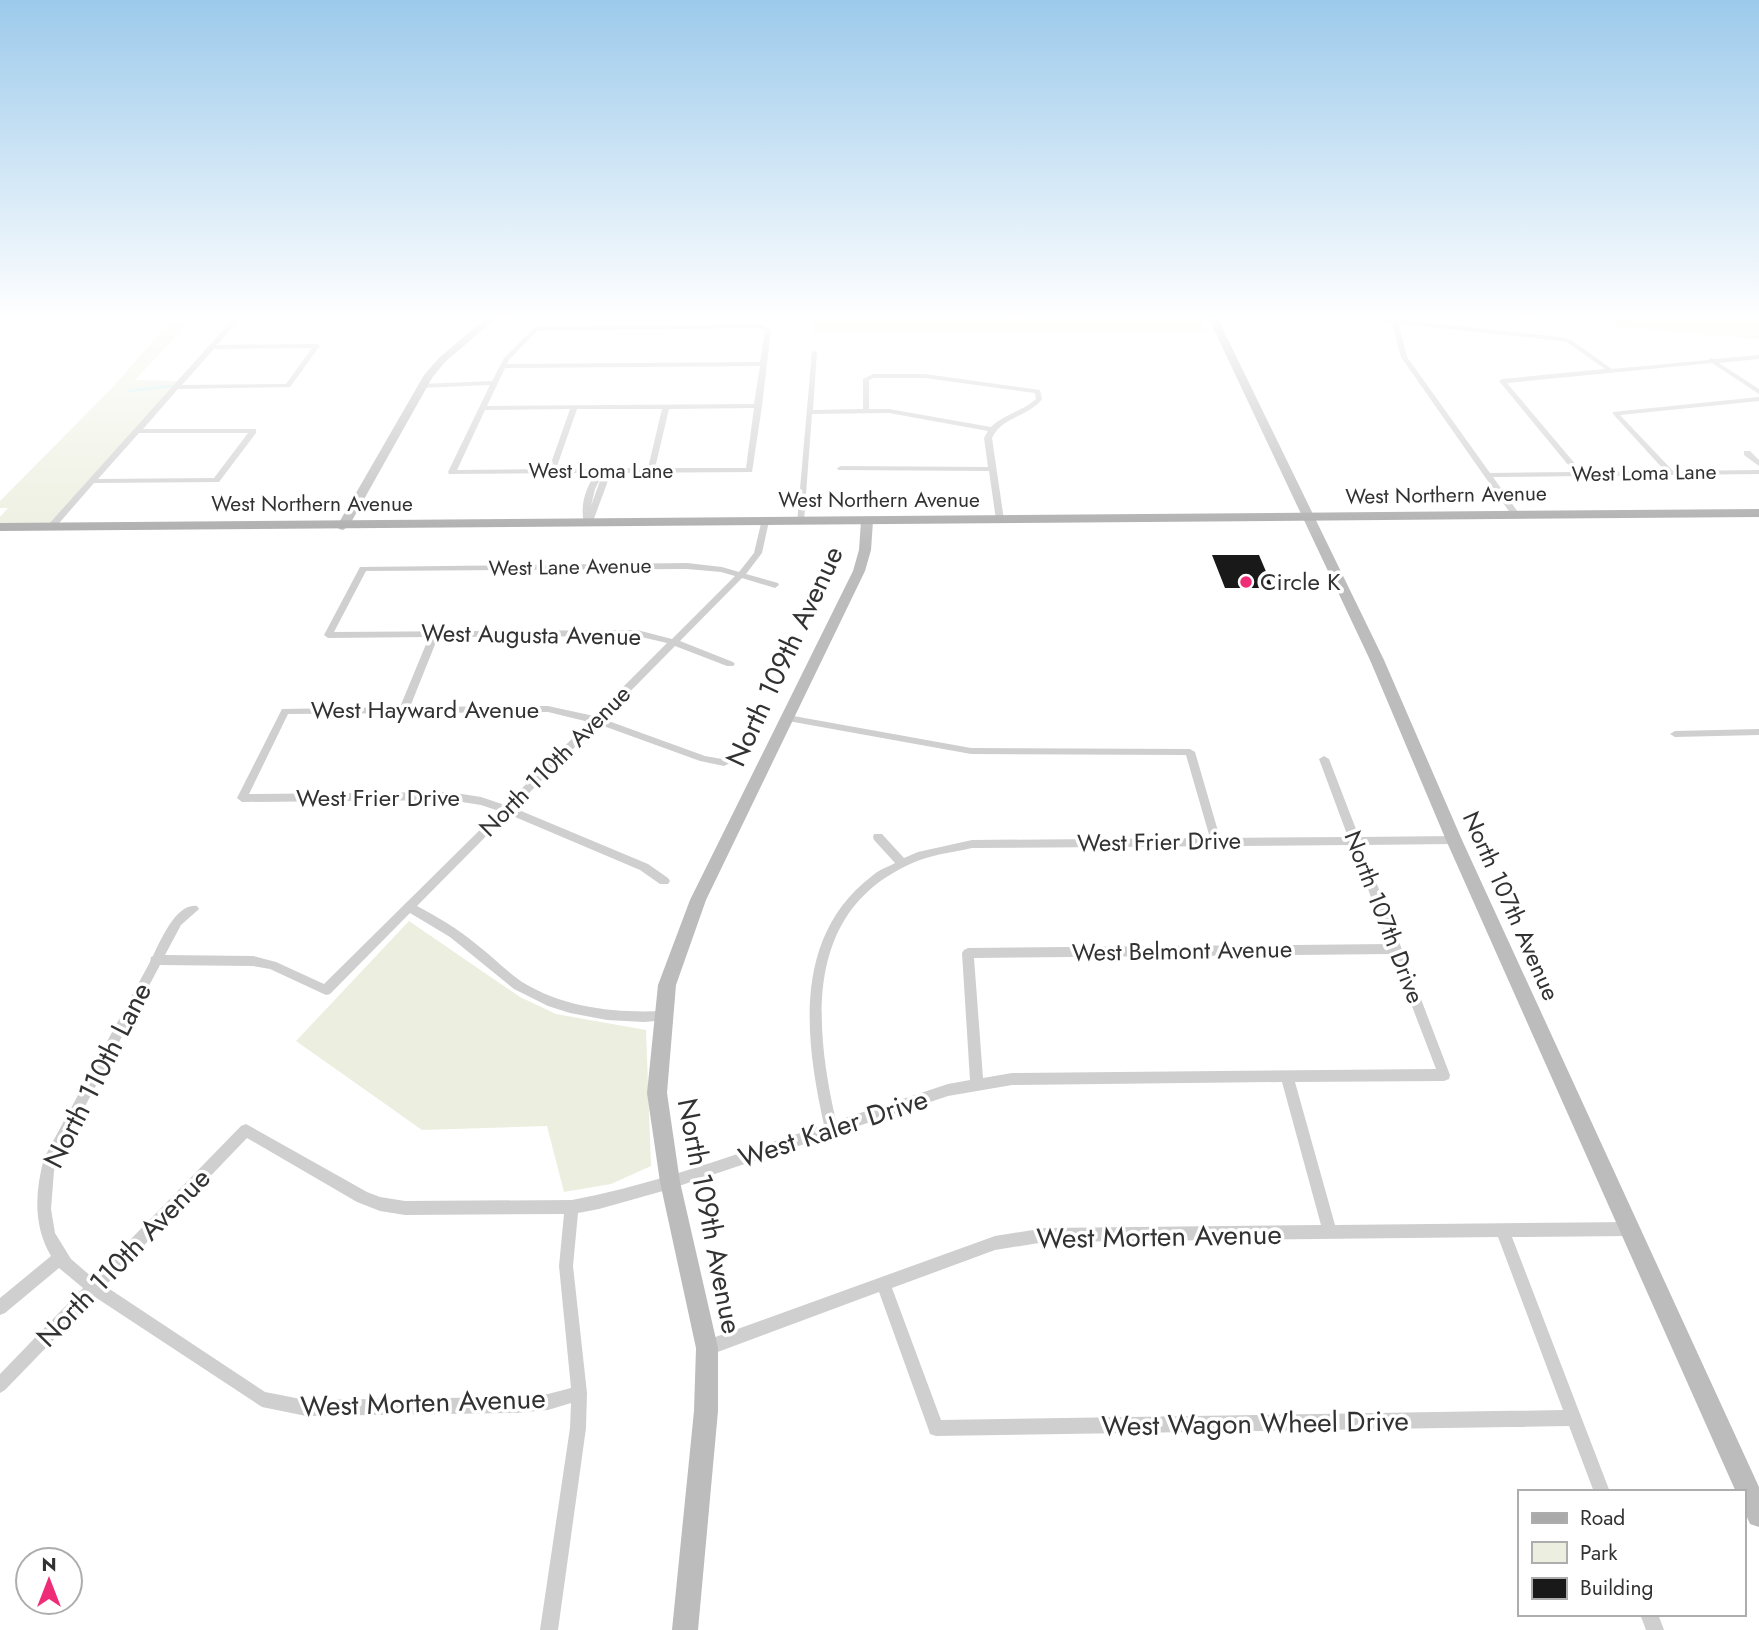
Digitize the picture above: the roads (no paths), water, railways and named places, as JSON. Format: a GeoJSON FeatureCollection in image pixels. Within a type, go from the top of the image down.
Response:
{"type":"FeatureCollection","features":[{"type":"Feature","properties":{"kind":"main road","name":"West Northern Avenue"},"geometry":{"type":"LineString","coordinates":[[0,527],[1759,513]]}},
{"type":"Feature","properties":{"kind":"street"},"geometry":{"type":"LineString","coordinates":[[51,527],[169,395]]}},
{"type":"Feature","properties":{"kind":"street"},"geometry":{"type":"LineString","coordinates":[[343,526],[417,395]]}},
{"type":"Feature","properties":{"kind":"street"},"geometry":{"type":"LineString","coordinates":[[488,395],[482,408],[759,406],[760,395]]}},
{"type":"Feature","properties":{"kind":"street","name":"North 109th Avenue"},"geometry":{"type":"LineString","coordinates":[[800,521],[810,395]]}},
{"type":"Feature","properties":{"kind":"street"},"geometry":{"type":"LineString","coordinates":[[866,411],[867,395]]}},
{"type":"Feature","properties":{"kind":"street"},"geometry":{"type":"LineString","coordinates":[[809,412],[906,413],[991,429],[1036,403],[1039,395]]}},
{"type":"Feature","properties":{"kind":"street","name":"North 107th Avenue"},"geometry":{"type":"LineString","coordinates":[[1249,395],[1377,660],[1454,840],[1759,1515]]}},
{"type":"Feature","properties":{"kind":"street"},"geometry":{"type":"LineString","coordinates":[[1431,395],[1516,515]]}},
{"type":"Feature","properties":{"kind":"street"},"geometry":{"type":"LineString","coordinates":[[1514,395],[1580,474]]}},
{"type":"Feature","properties":{"kind":"street"},"geometry":{"type":"LineString","coordinates":[[1671,473],[1615,413],[1759,399]]}},
{"type":"Feature","properties":{"kind":"street","name":"West Loma Lane"},"geometry":{"type":"LineString","coordinates":[[482,408],[452,472],[749,470],[759,406]]}},
{"type":"Feature","properties":{"kind":"street"},"geometry":{"type":"LineString","coordinates":[[552,471],[574,407]]}},
{"type":"Feature","properties":{"kind":"street"},"geometry":{"type":"LineString","coordinates":[[651,471],[666,407]]}},
{"type":"Feature","properties":{"kind":"street"},"geometry":{"type":"LineString","coordinates":[[991,429],[988,438],[1000,520]]}},
{"type":"Feature","properties":{"kind":"street"},"geometry":{"type":"LineString","coordinates":[[91,481],[216,480],[253,431],[136,431]]}},
{"type":"Feature","properties":{"kind":"street"},"geometry":{"type":"LineString","coordinates":[[1747,453],[1759,464]]}},
{"type":"Feature","properties":{"kind":"street"},"geometry":{"type":"LineString","coordinates":[[841,468],[992,468]]}},
{"type":"Feature","properties":{"kind":"street"},"geometry":{"type":"LineString","coordinates":[[588,524],[606,478],[602,471]]}},
{"type":"Feature","properties":{"kind":"street","name":"West Loma Lane"},"geometry":{"type":"LineString","coordinates":[[1488,475],[1759,472]]}},
{"type":"Feature","properties":{"kind":"street","name":"North 109th Avenue"},"geometry":{"type":"LineString","coordinates":[[685,1630],[706,1411],[707,1348],[699,1302],[670,1182],[657,1093],[663,1016],[675,959],[698,900],[863,563],[867,521]]}},
{"type":"Feature","properties":{"kind":"street","name":"North 110th Avenue"},"geometry":{"type":"LineString","coordinates":[[155,960],[253,961],[272,965],[326,989],[741,575],[758,552],[765,522]]}},
{"type":"Feature","properties":{"kind":"street","name":"West Lane Avenue"},"geometry":{"type":"LineString","coordinates":[[328,635],[363,569],[687,566],[741,575],[775,585]]}},
{"type":"Feature","properties":{"kind":"street","name":"West Augusta Avenue"},"geometry":{"type":"LineString","coordinates":[[328,635],[624,632],[674,642],[730,664]]}},
{"type":"Feature","properties":{"kind":"street"},"geometry":{"type":"LineString","coordinates":[[404,709],[435,634]]}},
{"type":"Feature","properties":{"kind":"street","name":"West Hayward Avenue"},"geometry":{"type":"LineString","coordinates":[[242,798],[285,711],[548,709],[596,720],[704,759],[724,762]]}},
{"type":"Feature","properties":{"kind":"street"},"geometry":{"type":"LineString","coordinates":[[788,718],[971,751],[1190,752],[1216,842]]}},
{"type":"Feature","properties":{"kind":"street"},"geometry":{"type":"LineString","coordinates":[[1675,734],[1759,732]]}},
{"type":"Feature","properties":{"kind":"street","name":"North 107th Drive"},"geometry":{"type":"LineString","coordinates":[[1324,759],[1444,1075]]}},
{"type":"Feature","properties":{"kind":"street","name":"West Frier Drive"},"geometry":{"type":"LineString","coordinates":[[242,798],[449,796],[481,801],[644,867],[664,881]]}},
{"type":"Feature","properties":{"kind":"street"},"geometry":{"type":"LineString","coordinates":[[878,837],[901,862]]}},
{"type":"Feature","properties":{"kind":"street","name":"West Frier Drive"},"geometry":{"type":"LineString","coordinates":[[831,1127],[820,1087],[814,1040],[820,964],[827,938],[850,901],[901,862],[939,850],[972,845],[1454,840]]}},
{"type":"Feature","properties":{"kind":"street"},"geometry":{"type":"LineString","coordinates":[[409,907],[450,931],[503,974],[540,996],[591,1013],[633,1017],[663,1016]]}},
{"type":"Feature","properties":{"kind":"street","name":"North 110th Lane"},"geometry":{"type":"LineString","coordinates":[[60,1258],[46,1224],[43,1202],[43,1185],[51,1158],[155,960],[177,922],[194,909]]}},
{"type":"Feature","properties":{"kind":"street","name":"West Belmont Avenue"},"geometry":{"type":"LineString","coordinates":[[977,1083],[968,953],[1396,949]]}},
{"type":"Feature","properties":{"kind":"street","name":"West Kaler Drive"},"geometry":{"type":"LineString","coordinates":[[246,1130],[362,1197],[380,1204],[405,1208],[572,1207],[670,1182],[831,1127],[977,1083],[1012,1079],[1444,1075]]}},
{"type":"Feature","properties":{"kind":"street"},"geometry":{"type":"LineString","coordinates":[[1287,1076],[1330,1233]]}},
{"type":"Feature","properties":{"kind":"street","name":"North 110th Avenue"},"geometry":{"type":"LineString","coordinates":[[0,1385],[246,1130]]}},
{"type":"Feature","properties":{"kind":"street"},"geometry":{"type":"LineString","coordinates":[[549,1630],[578,1427],[579,1393],[566,1266],[572,1207]]}},
{"type":"Feature","properties":{"kind":"street","name":"West Morten Avenue"},"geometry":{"type":"LineString","coordinates":[[707,1348],[995,1243],[1045,1235],[1630,1229]]}},
{"type":"Feature","properties":{"kind":"street"},"geometry":{"type":"LineString","coordinates":[[1503,1231],[1601,1490]]}},
{"type":"Feature","properties":{"kind":"street"},"geometry":{"type":"LineString","coordinates":[[0,1308],[60,1258]]}},
{"type":"Feature","properties":{"kind":"street","name":"West Morten Avenue"},"geometry":{"type":"LineString","coordinates":[[60,1258],[95,1287],[262,1399],[283,1406],[515,1405],[548,1402],[579,1393]]}},
{"type":"Feature","properties":{"kind":"street","name":"West Wagon Wheel Drive"},"geometry":{"type":"LineString","coordinates":[[884,1285],[936,1428],[1574,1418]]}},
{"type":"Feature","properties":{"kind":"place","name":"Circle K"},"geometry":{"type":"Point","coordinates":[1246,582]}}]}
